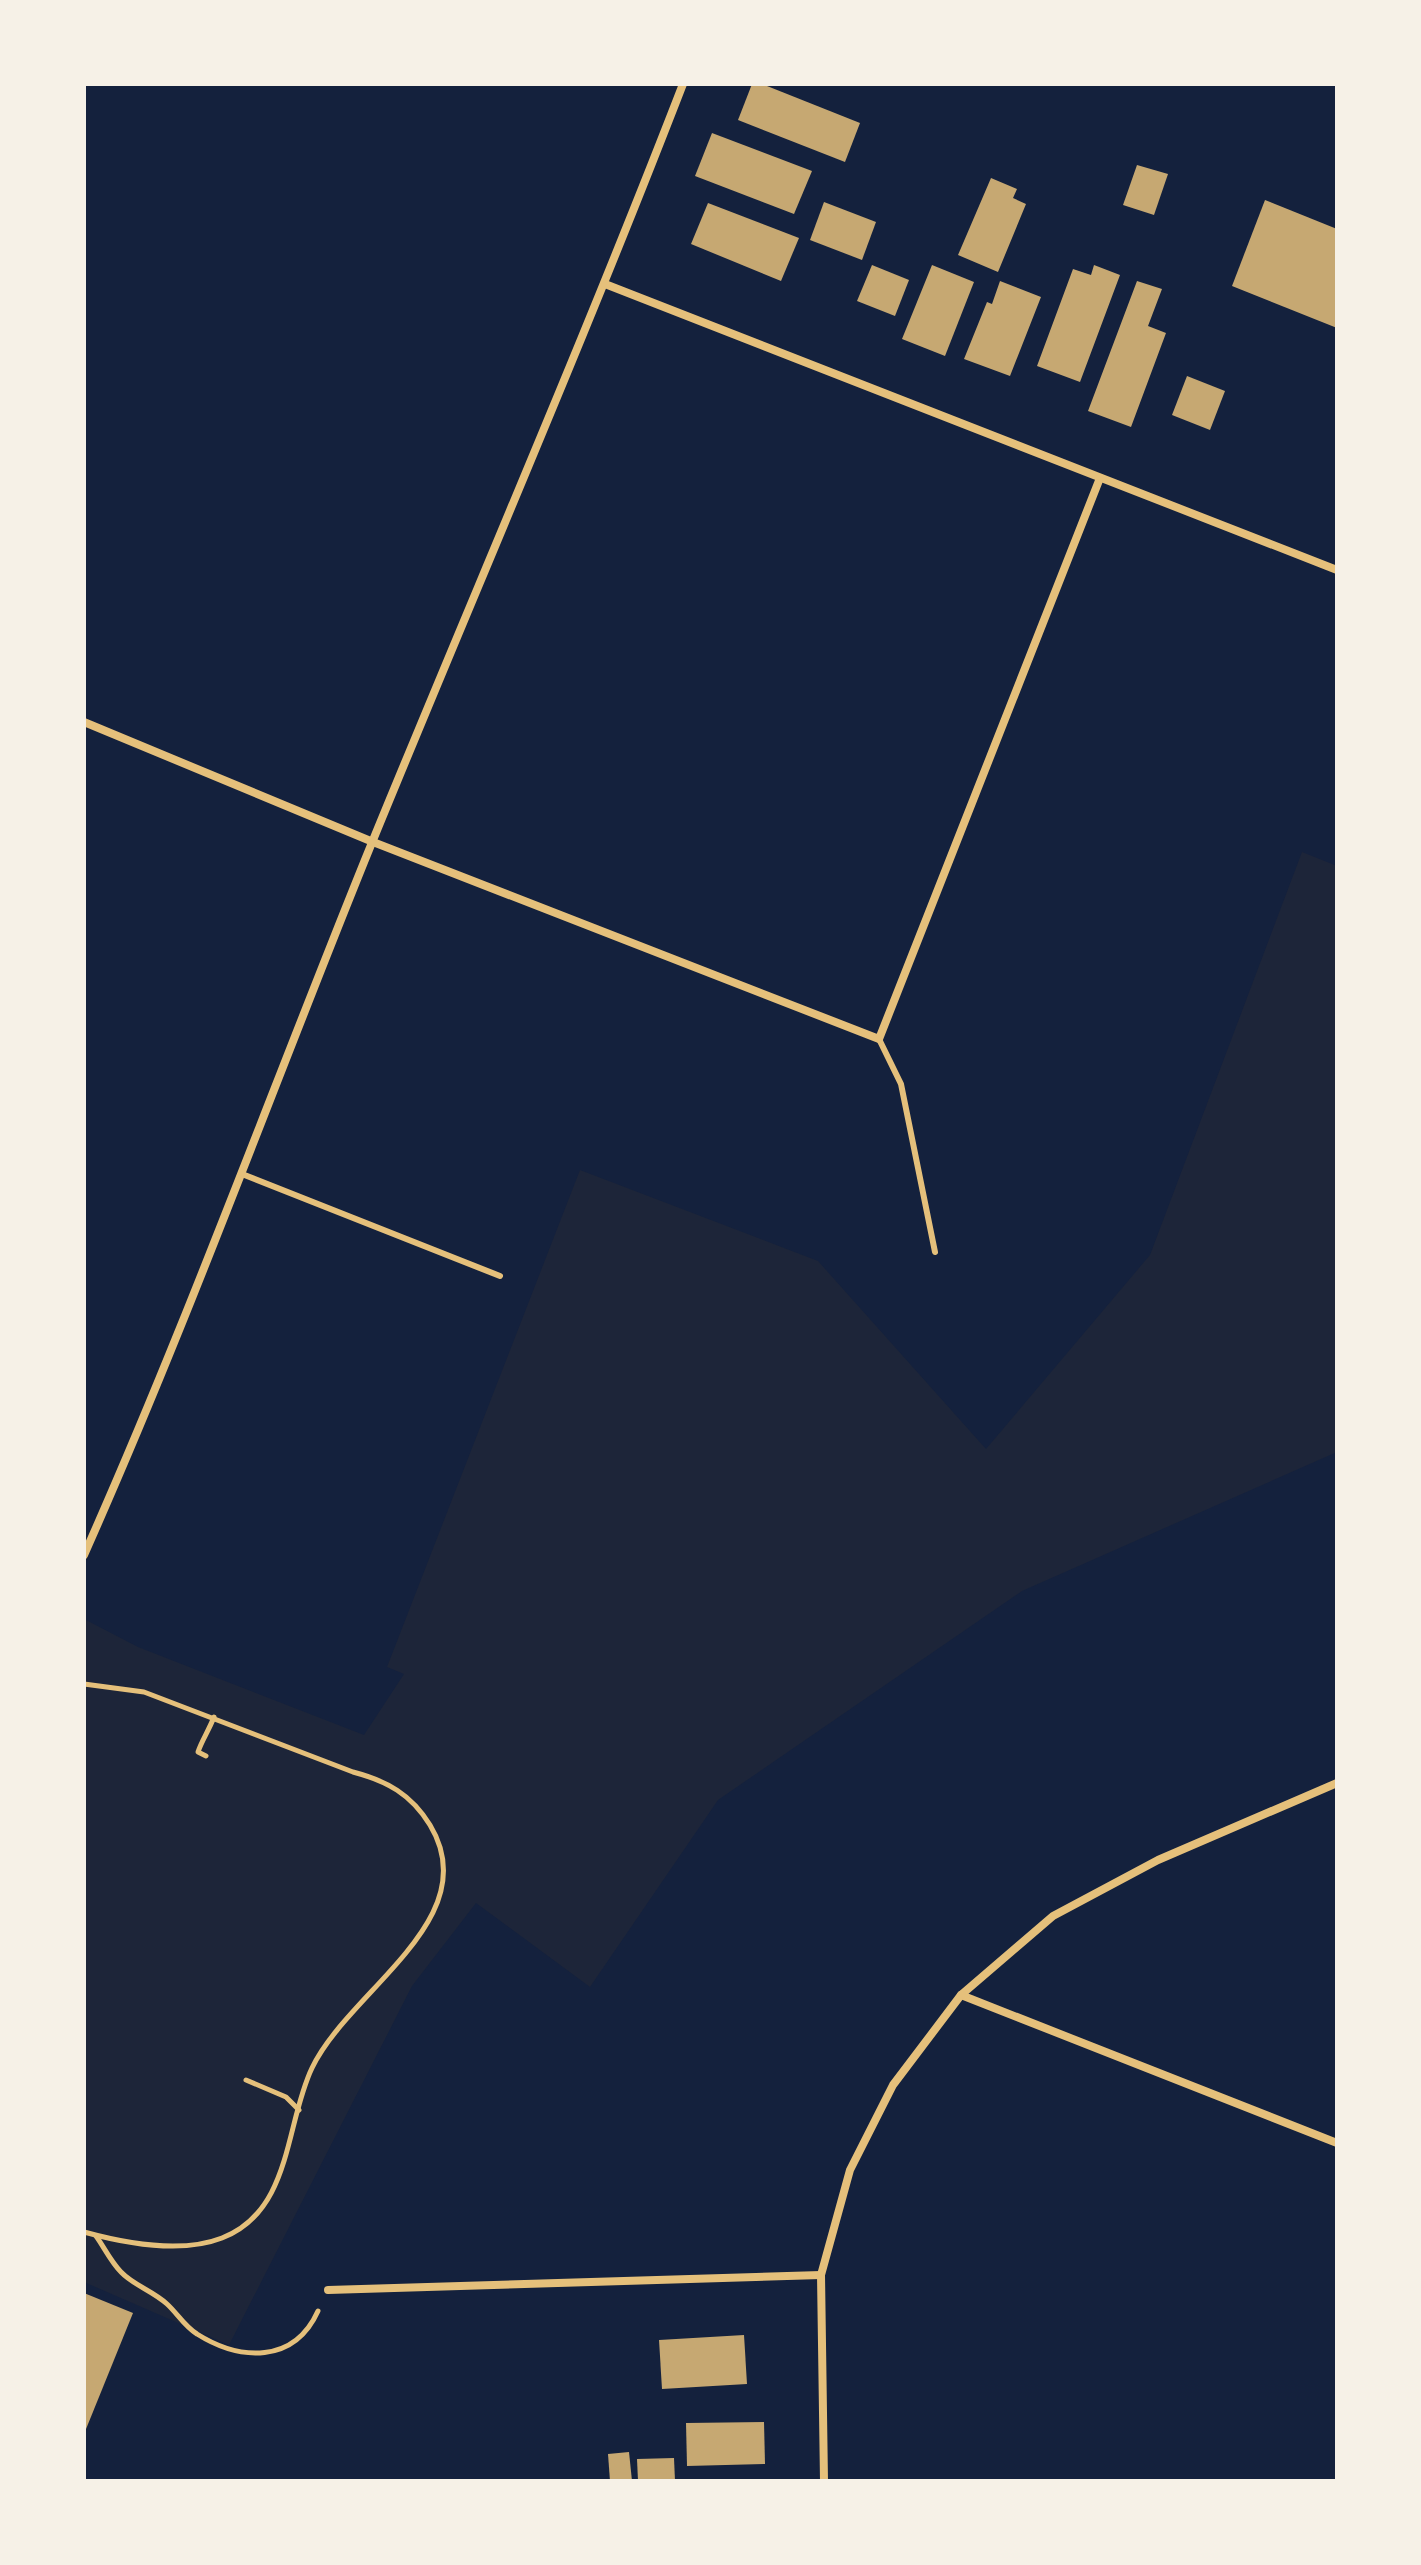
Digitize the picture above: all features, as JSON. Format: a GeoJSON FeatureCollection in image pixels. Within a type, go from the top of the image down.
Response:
{"type":"FeatureCollection","features":[{"type":"Feature","properties":{"kind":"street"},"geometry":{"type":"LineString","coordinates":[[84,1555],[242,1174],[373,842],[605,284],[683,84]]}},
{"type":"Feature","properties":{"kind":"street"},"geometry":{"type":"LineString","coordinates":[[605,284],[1337,570]]}},
{"type":"Feature","properties":{"kind":"street"},"geometry":{"type":"LineString","coordinates":[[84,722],[373,842],[879,1039],[1100,478]]}},
{"type":"Feature","properties":{"kind":"street"},"geometry":{"type":"LineString","coordinates":[[824,2481],[821,2275],[857,2156],[893,2085],[961,1995],[1053,1916],[1158,1860],[1337,1783]]}},
{"type":"Feature","properties":{"kind":"street"},"geometry":{"type":"LineString","coordinates":[[961,1995],[1337,2143]]}},
{"type":"Feature","properties":{"kind":"street"},"geometry":{"type":"LineString","coordinates":[[328,2290],[821,2275]]}},
{"type":"Feature","properties":{"kind":"lane"},"geometry":{"type":"LineString","coordinates":[[879,1039],[901,1084],[935,1252]]}},
{"type":"Feature","properties":{"kind":"lane"},"geometry":{"type":"LineString","coordinates":[[242,1174],[500,1276]]}},
{"type":"Feature","properties":{"kind":"path"},"geometry":{"type":"LineString","coordinates":[[84,1684],[144,1692],[353,1772],[383,1780],[416,1805],[441,1843],[447,1872],[434,1914],[417,1939],[339,2023],[312,2068],[281,2171],[266,2202],[252,2219],[221,2238],[165,2246],[84,2232]]}},
{"type":"Feature","properties":{"kind":"path"},"geometry":{"type":"LineString","coordinates":[[206,1756],[198,1752],[208,1737],[214,1717]]}},
{"type":"Feature","properties":{"kind":"path"},"geometry":{"type":"LineString","coordinates":[[246,2080],[286,2097],[300,2111]]}},
{"type":"Feature","properties":{"kind":"path"},"geometry":{"type":"LineString","coordinates":[[96,2235],[121,2272],[165,2302],[194,2333],[234,2353],[258,2354],[289,2344],[309,2329],[328,2290]]}},
{"type":"Feature","properties":{"kind":"shaded area"},"geometry":{"type":"Polygon","coordinates":[[[1302,852],[1337,866],[1337,1452],[1022,1591],[718,1800],[590,1987],[476,1903],[412,1986],[229,2345],[84,2282],[84,1619],[138,1647],[364,1735],[404,1674],[387,1667],[580,1170],[818,1261],[986,1449],[1150,1255],[1302,852]]]}},
{"type":"Feature","properties":{"kind":"building"},"geometry":{"type":"Polygon","coordinates":[[[752,84],[762,84],[860,123],[845,162],[738,120],[752,84]]]}},
{"type":"Feature","properties":{"kind":"building"},"geometry":{"type":"Polygon","coordinates":[[[712,133],[812,171],[794,214],[695,176],[712,133]]]}},
{"type":"Feature","properties":{"kind":"building"},"geometry":{"type":"Polygon","coordinates":[[[1137,165],[1168,174],[1154,215],[1123,205],[1137,165]]]}},
{"type":"Feature","properties":{"kind":"building"},"geometry":{"type":"Polygon","coordinates":[[[991,178],[1017,189],[1013,198],[1026,204],[998,272],[958,255],[991,178]]]}},
{"type":"Feature","properties":{"kind":"building"},"geometry":{"type":"Polygon","coordinates":[[[1265,200],[1337,229],[1337,328],[1232,286],[1265,200]]]}},
{"type":"Feature","properties":{"kind":"building"},"geometry":{"type":"Polygon","coordinates":[[[824,202],[876,222],[862,260],[810,240],[824,202]]]}},
{"type":"Feature","properties":{"kind":"building"},"geometry":{"type":"Polygon","coordinates":[[[708,203],[799,238],[781,281],[691,244],[708,203]]]}},
{"type":"Feature","properties":{"kind":"building"},"geometry":{"type":"Polygon","coordinates":[[[872,265],[909,280],[895,316],[857,301],[872,265]]]}},
{"type":"Feature","properties":{"kind":"building"},"geometry":{"type":"Polygon","coordinates":[[[932,265],[974,282],[945,356],[902,339],[932,265]]]}},
{"type":"Feature","properties":{"kind":"building"},"geometry":{"type":"Polygon","coordinates":[[[1094,265],[1120,275],[1080,382],[1037,366],[1073,269],[1091,275],[1094,265]]]}},
{"type":"Feature","properties":{"kind":"building"},"geometry":{"type":"Polygon","coordinates":[[[1000,281],[1041,297],[1010,376],[964,359],[987,302],[992,304],[1000,281]]]}},
{"type":"Feature","properties":{"kind":"building"},"geometry":{"type":"Polygon","coordinates":[[[1137,281],[1162,289],[1148,326],[1166,333],[1131,427],[1088,411],[1137,281]]]}},
{"type":"Feature","properties":{"kind":"building"},"geometry":{"type":"Polygon","coordinates":[[[1187,376],[1225,391],[1210,430],[1172,415],[1187,376]]]}},
{"type":"Feature","properties":{"kind":"building"},"geometry":{"type":"Polygon","coordinates":[[[84,2293],[133,2313],[84,2434],[84,2293]]]}},
{"type":"Feature","properties":{"kind":"building"},"geometry":{"type":"Polygon","coordinates":[[[744,2335],[747,2384],[662,2389],[659,2340],[744,2335]]]}},
{"type":"Feature","properties":{"kind":"building"},"geometry":{"type":"Polygon","coordinates":[[[764,2422],[765,2464],[687,2466],[686,2423],[764,2422]]]}},
{"type":"Feature","properties":{"kind":"building"},"geometry":{"type":"Polygon","coordinates":[[[629,2452],[632,2481],[610,2481],[608,2454],[629,2452]]]}},
{"type":"Feature","properties":{"kind":"building"},"geometry":{"type":"Polygon","coordinates":[[[674,2458],[675,2481],[638,2481],[637,2459],[674,2458]]]}}]}
